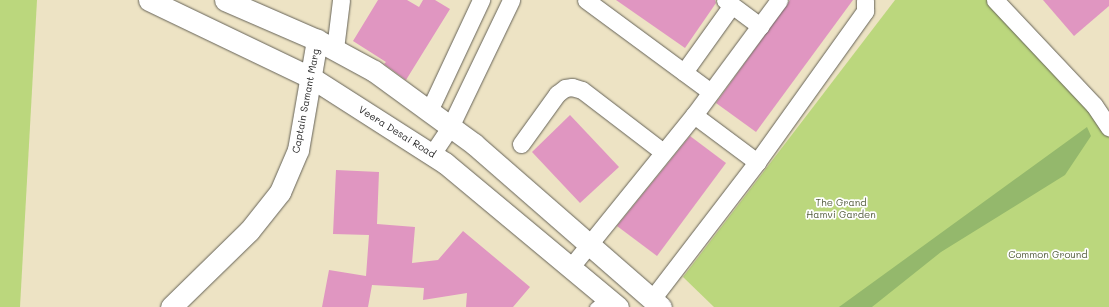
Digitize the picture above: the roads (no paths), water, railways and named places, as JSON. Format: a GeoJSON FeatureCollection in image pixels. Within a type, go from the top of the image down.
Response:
{"type":"FeatureCollection","features":[{"type":"Feature","properties":{"kind":"street","name":"Veera Desai Road"},"geometry":{"type":"LineString","coordinates":[[149,0],[312,78],[432,154],[445,163],[570,268],[606,304]]}},
{"type":"Feature","properties":{"kind":"street"},"geometry":{"type":"LineString","coordinates":[[225,0],[326,45],[374,71],[450,127],[590,244],[657,303],[865,11],[865,0]]}},
{"type":"Feature","properties":{"kind":"street"},"geometry":{"type":"LineString","coordinates":[[326,45],[342,0]]}},
{"type":"Feature","properties":{"kind":"street"},"geometry":{"type":"LineString","coordinates":[[429,112],[481,0]]}},
{"type":"Feature","properties":{"kind":"street"},"geometry":{"type":"LineString","coordinates":[[432,154],[450,127],[511,0]]}},
{"type":"Feature","properties":{"kind":"street"},"geometry":{"type":"LineString","coordinates":[[586,0],[711,92]]}},
{"type":"Feature","properties":{"kind":"street"},"geometry":{"type":"LineString","coordinates":[[570,268],[694,115],[779,0]]}},
{"type":"Feature","properties":{"kind":"street"},"geometry":{"type":"LineString","coordinates":[[995,0],[1094,105],[1109,127]]}},
{"type":"Feature","properties":{"kind":"street"},"geometry":{"type":"LineString","coordinates":[[684,72],[729,2],[760,26]]}},
{"type":"Feature","properties":{"kind":"street","name":"Captain Samant Marg"},"geometry":{"type":"LineString","coordinates":[[171,307],[249,231],[280,192],[298,150],[312,78],[326,45]]}},
{"type":"Feature","properties":{"kind":"street"},"geometry":{"type":"LineString","coordinates":[[521,144],[557,94],[565,88],[572,87],[582,90],[663,152]]}},
{"type":"Feature","properties":{"kind":"street"},"geometry":{"type":"LineString","coordinates":[[694,115],[757,162]]}},
{"type":"Feature","properties":{"kind":"park label","name":"The Grand Hamvi Garden"},"geometry":{"type":"Point","coordinates":[841,208]}},
{"type":"Feature","properties":{"kind":"park label","name":"Common Ground"},"geometry":{"type":"Point","coordinates":[1048,255]}}]}
